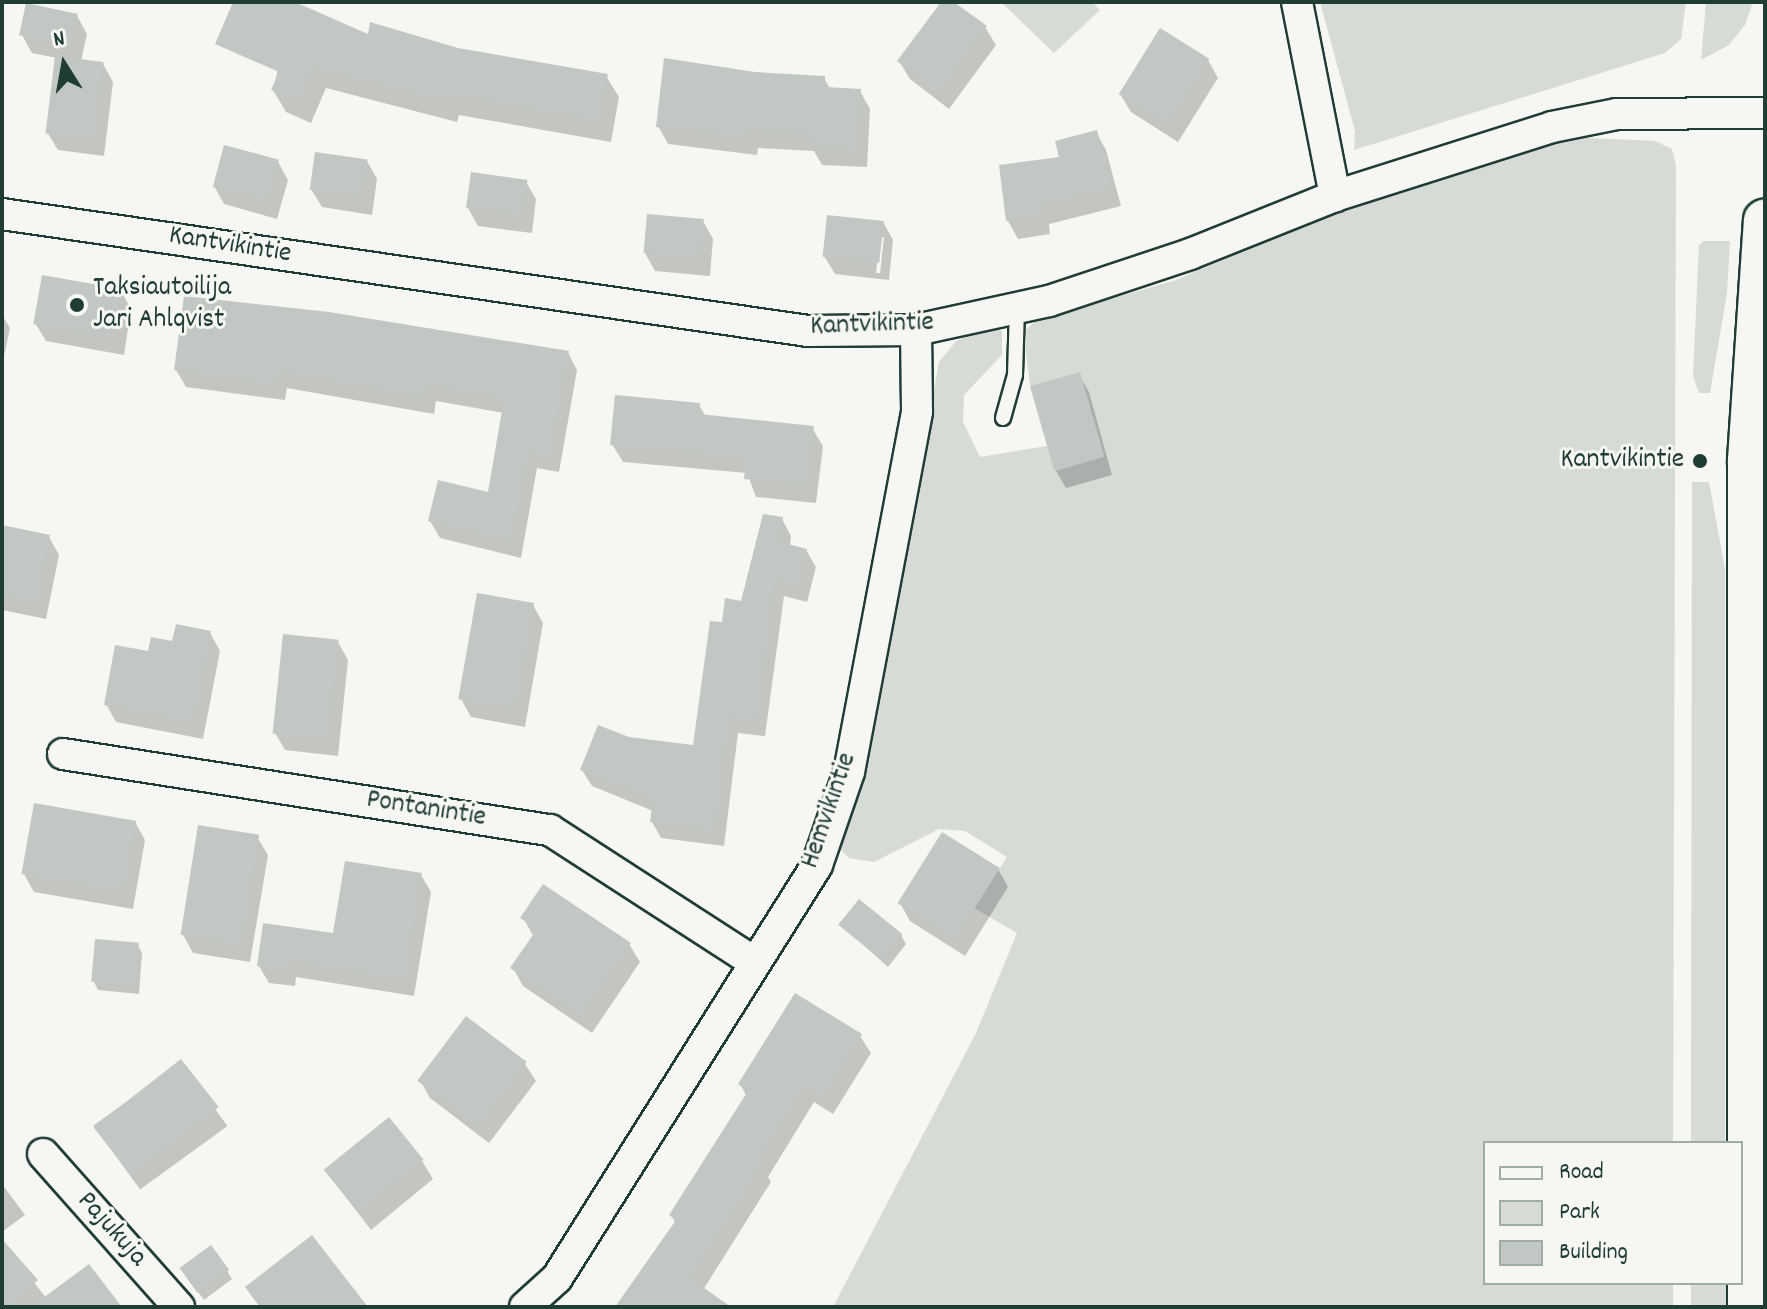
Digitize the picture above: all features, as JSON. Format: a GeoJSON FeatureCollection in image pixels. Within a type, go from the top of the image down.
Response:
{"type":"FeatureCollection","features":[{"type":"Feature","properties":{"kind":"street"},"geometry":{"type":"LineString","coordinates":[[1297,2],[1335,196]]}},
{"type":"Feature","properties":{"kind":"street","name":"Kantvikintie"},"geometry":{"type":"LineString","coordinates":[[2,214],[808,331],[916,330],[1017,308],[1190,254],[1335,196],[1497,143],[1617,114],[1765,113]]}},
{"type":"Feature","properties":{"kind":"street"},"geometry":{"type":"LineString","coordinates":[[1749,1307],[1749,460],[1765,221]]}},
{"type":"Feature","properties":{"kind":"street","name":"Hemvikintie"},"geometry":{"type":"LineString","coordinates":[[525,1307],[557,1278],[817,865],[849,772],[917,411],[916,330]]}},
{"type":"Feature","properties":{"kind":"street","name":"Pontanintie"},"geometry":{"type":"LineString","coordinates":[[63,754],[550,830],[754,962]]}},
{"type":"Feature","properties":{"kind":"street","name":"Pajukuja"},"geometry":{"type":"LineString","coordinates":[[43,1154],[179,1307]]}},
{"type":"Feature","properties":{"kind":"lane"},"geometry":{"type":"LineString","coordinates":[[1003,418],[1015,375],[1017,308]]}},
{"type":"Feature","properties":{"kind":"green space"},"geometry":{"type":"Polygon","coordinates":[[[1001,2],[1092,2],[1100,10],[1054,53],[1001,2]]]}},
{"type":"Feature","properties":{"kind":"green space"},"geometry":{"type":"Polygon","coordinates":[[[1320,2],[1686,2],[1681,39],[1665,53],[1354,150],[1355,131],[1320,2]]]}},
{"type":"Feature","properties":{"kind":"green space"},"geometry":{"type":"Polygon","coordinates":[[[1706,2],[1753,2],[1745,25],[1729,45],[1701,60],[1706,2]]]}},
{"type":"Feature","properties":{"kind":"green space"},"geometry":{"type":"Polygon","coordinates":[[[1568,137],[1655,141],[1672,149],[1676,165],[1673,1141],[1483,1141],[1483,1285],[1673,1285],[1673,1307],[833,1307],[976,1033],[1017,933],[974,908],[1007,857],[965,831],[939,829],[874,862],[849,858],[840,849],[869,744],[939,362],[956,341],[989,327],[1002,331],[1002,355],[964,395],[963,422],[980,457],[1047,446],[1055,471],[1103,457],[1030,386],[1026,330],[1035,321],[1173,281],[1349,207],[1507,151],[1568,137]]]}},
{"type":"Feature","properties":{"kind":"green space"},"geometry":{"type":"Polygon","coordinates":[[[1704,241],[1730,241],[1727,293],[1710,393],[1699,393],[1693,376],[1699,245],[1704,241]]]}},
{"type":"Feature","properties":{"kind":"green space"},"geometry":{"type":"Polygon","coordinates":[[[1692,482],[1709,482],[1725,569],[1725,1141],[1691,1141],[1692,482]]]}},
{"type":"Feature","properties":{"kind":"green space"},"geometry":{"type":"Polygon","coordinates":[[[1691,1285],[1726,1285],[1726,1307],[1691,1307],[1691,1285]]]}},
{"type":"Feature","properties":{"kind":"building"},"geometry":{"type":"Polygon","coordinates":[[[233,2],[295,2],[368,34],[370,22],[458,48],[608,74],[599,121],[447,94],[445,101],[313,68],[298,102],[271,90],[279,72],[215,44],[233,2]]]}},
{"type":"Feature","properties":{"kind":"building"},"geometry":{"type":"Polygon","coordinates":[[[941,2],[954,2],[987,26],[938,92],[897,61],[941,2]]]}},
{"type":"Feature","properties":{"kind":"building"},"geometry":{"type":"Polygon","coordinates":[[[26,3],[78,14],[71,46],[19,35],[26,3]]]}},
{"type":"Feature","properties":{"kind":"building"},"geometry":{"type":"Polygon","coordinates":[[[1160,28],[1209,59],[1168,125],[1119,94],[1160,28]]]}},
{"type":"Feature","properties":{"kind":"building"},"geometry":{"type":"Polygon","coordinates":[[[55,56],[104,62],[94,139],[45,133],[55,56]]]}},
{"type":"Feature","properties":{"kind":"building"},"geometry":{"type":"Polygon","coordinates":[[[664,58],[755,72],[825,76],[825,87],[861,89],[858,150],[810,147],[811,134],[748,131],[748,137],[656,127],[664,58]]]}},
{"type":"Feature","properties":{"kind":"building"},"geometry":{"type":"Polygon","coordinates":[[[1097,130],[1112,188],[1040,206],[1041,217],[1006,221],[999,165],[1059,157],[1055,141],[1097,130]]]}},
{"type":"Feature","properties":{"kind":"building"},"geometry":{"type":"Polygon","coordinates":[[[224,145],[279,160],[268,201],[213,187],[224,145]]]}},
{"type":"Feature","properties":{"kind":"building"},"geometry":{"type":"Polygon","coordinates":[[[315,152],[367,159],[362,197],[310,190],[315,152]]]}},
{"type":"Feature","properties":{"kind":"building"},"geometry":{"type":"Polygon","coordinates":[[[471,172],[527,180],[522,216],[466,208],[471,172]]]}},
{"type":"Feature","properties":{"kind":"building"},"geometry":{"type":"Polygon","coordinates":[[[647,214],[704,219],[700,258],[644,253],[647,214]]]}},
{"type":"Feature","properties":{"kind":"building"},"geometry":{"type":"Polygon","coordinates":[[[827,215],[884,221],[879,263],[823,257],[827,215]]]}},
{"type":"Feature","properties":{"kind":"building"},"geometry":{"type":"Polygon","coordinates":[[[42,275],[122,289],[113,338],[33,324],[42,275]]]}},
{"type":"Feature","properties":{"kind":"building"},"geometry":{"type":"Polygon","coordinates":[[[184,296],[329,312],[569,351],[550,456],[528,452],[512,542],[428,521],[438,480],[488,492],[504,399],[427,385],[425,398],[278,371],[276,384],[174,370],[184,296]]]}},
{"type":"Feature","properties":{"kind":"building"},"geometry":{"type":"Polygon","coordinates":[[[1080,372],[1104,457],[1054,471],[1030,386],[1080,372]]]}},
{"type":"Feature","properties":{"kind":"building"},"geometry":{"type":"Polygon","coordinates":[[[615,395],[700,403],[699,414],[814,426],[807,486],[744,479],[746,457],[610,445],[615,395]]]}},
{"type":"Feature","properties":{"kind":"building"},"geometry":{"type":"Polygon","coordinates":[[[763,514],[783,517],[780,542],[807,549],[798,586],[775,580],[757,721],[729,717],[715,831],[650,822],[653,799],[580,770],[598,725],[629,737],[693,745],[710,621],[722,622],[725,598],[741,601],[763,514]]]}},
{"type":"Feature","properties":{"kind":"building"},"geometry":{"type":"Polygon","coordinates":[[[2,525],[50,535],[37,602],[2,595],[2,525]]]}},
{"type":"Feature","properties":{"kind":"building"},"geometry":{"type":"Polygon","coordinates":[[[477,593],[534,603],[515,709],[458,699],[477,593]]]}},
{"type":"Feature","properties":{"kind":"building"},"geometry":{"type":"Polygon","coordinates":[[[176,624],[211,631],[194,722],[104,705],[115,645],[148,651],[151,637],[172,641],[176,624]]]}},
{"type":"Feature","properties":{"kind":"building"},"geometry":{"type":"Polygon","coordinates":[[[283,634],[339,640],[328,739],[273,733],[283,634]]]}},
{"type":"Feature","properties":{"kind":"building"},"geometry":{"type":"Polygon","coordinates":[[[34,803],[136,821],[124,892],[21,874],[34,803]]]}},
{"type":"Feature","properties":{"kind":"building"},"geometry":{"type":"Polygon","coordinates":[[[198,825],[259,835],[242,944],[181,935],[198,825]]]}},
{"type":"Feature","properties":{"kind":"building"},"geometry":{"type":"Polygon","coordinates":[[[942,832],[1000,868],[955,939],[897,903],[942,832]]]}},
{"type":"Feature","properties":{"kind":"building"},"geometry":{"type":"Polygon","coordinates":[[[345,861],[422,873],[405,980],[288,961],[286,970],[257,966],[263,923],[333,933],[345,861]]]}},
{"type":"Feature","properties":{"kind":"building"},"geometry":{"type":"Polygon","coordinates":[[[543,884],[631,943],[581,1016],[510,968],[537,929],[520,918],[543,884]]]}},
{"type":"Feature","properties":{"kind":"building"},"geometry":{"type":"Polygon","coordinates":[[[859,899],[903,934],[882,960],[838,925],[859,899]]]}},
{"type":"Feature","properties":{"kind":"building"},"geometry":{"type":"Polygon","coordinates":[[[95,939],[139,943],[135,986],[91,982],[95,939]]]}},
{"type":"Feature","properties":{"kind":"building"},"geometry":{"type":"Polygon","coordinates":[[[795,993],[862,1034],[822,1098],[804,1086],[758,1160],[763,1163],[690,1278],[731,1307],[615,1307],[676,1220],[669,1215],[748,1091],[738,1084],[795,993]]]}},
{"type":"Feature","properties":{"kind":"building"},"geometry":{"type":"Polygon","coordinates":[[[466,1016],[527,1062],[478,1126],[417,1081],[466,1016]]]}},
{"type":"Feature","properties":{"kind":"building"},"geometry":{"type":"Polygon","coordinates":[[[181,1059],[219,1107],[131,1175],[94,1127],[181,1059]]]}},
{"type":"Feature","properties":{"kind":"building"},"geometry":{"type":"Polygon","coordinates":[[[389,1117],[424,1160],[358,1213],[324,1170],[389,1117]]]}},
{"type":"Feature","properties":{"kind":"building"},"geometry":{"type":"Polygon","coordinates":[[[312,1235],[368,1307],[260,1307],[245,1287],[312,1235]]]}},
{"type":"Feature","properties":{"kind":"building"},"geometry":{"type":"Polygon","coordinates":[[[2,1239],[38,1280],[8,1307],[2,1307],[2,1239]]]}},
{"type":"Feature","properties":{"kind":"building"},"geometry":{"type":"Polygon","coordinates":[[[211,1245],[229,1270],[198,1293],[179,1268],[211,1245]]]}},
{"type":"Feature","properties":{"kind":"building"},"geometry":{"type":"Polygon","coordinates":[[[89,1264],[122,1307],[31,1307],[89,1264]]]}},
{"type":"Feature","properties":{"kind":"place","name":"Taksiautoilija Jari Ahlqvist"},"geometry":{"type":"Point","coordinates":[77,305]}},
{"type":"Feature","properties":{"kind":"place","name":"Kantvikintie"},"geometry":{"type":"Point","coordinates":[1700,461]}}]}
